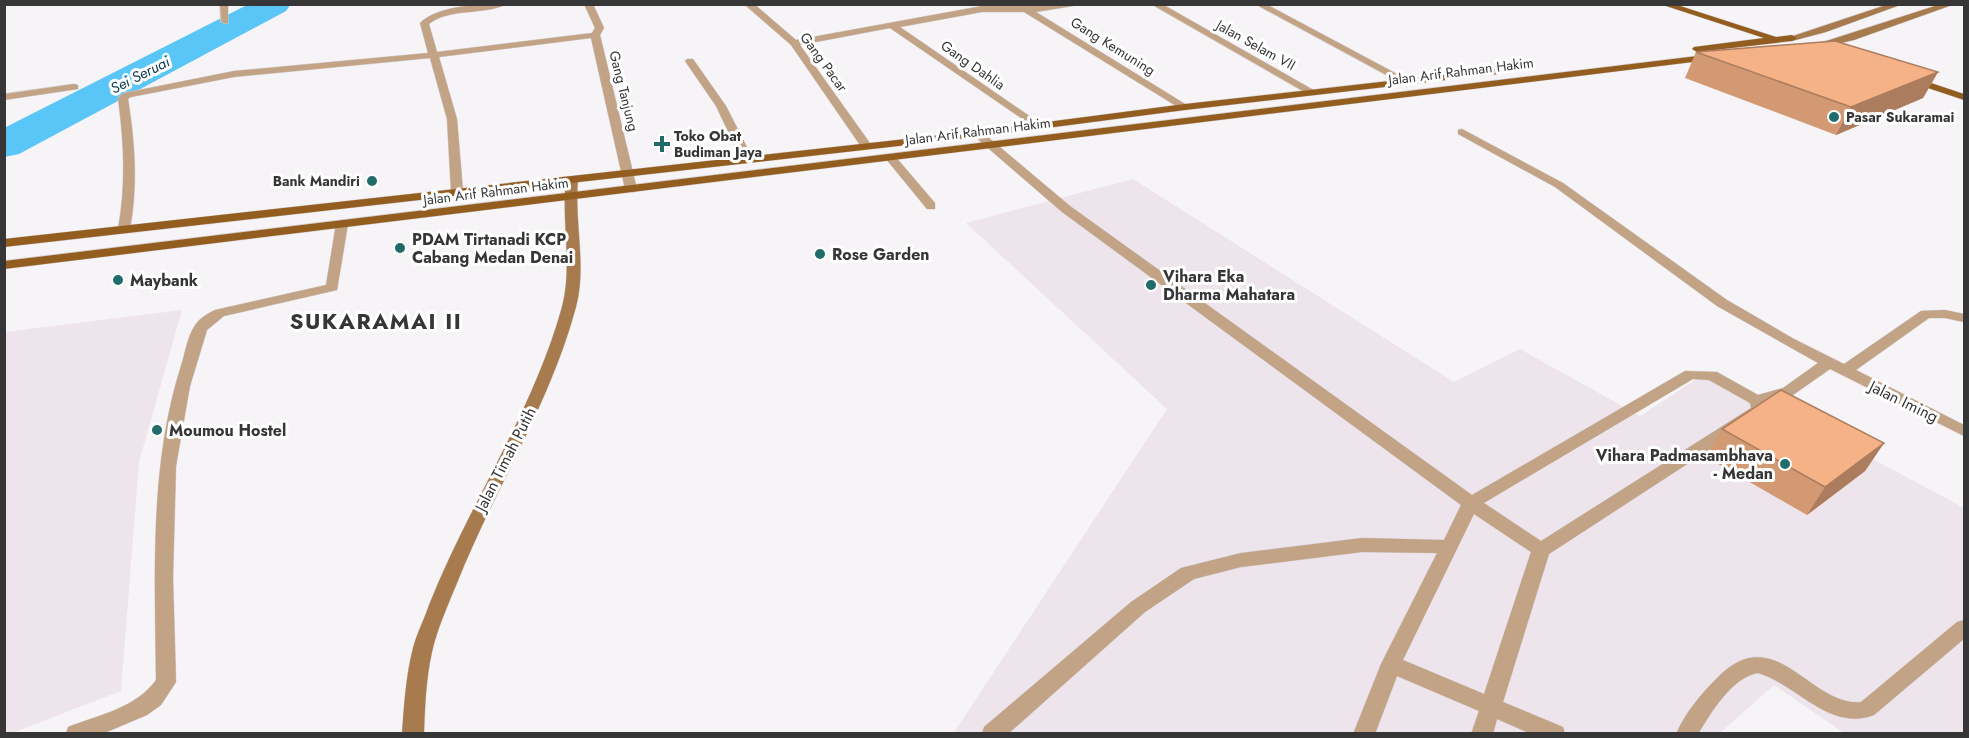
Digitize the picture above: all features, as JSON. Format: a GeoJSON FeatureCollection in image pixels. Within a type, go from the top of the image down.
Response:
{"type":"FeatureCollection","features":[{"type":"Feature","properties":{"kind":"main road"},"geometry":{"type":"LineString","coordinates":[[1664,4],[1833,55]]}},
{"type":"Feature","properties":{"kind":"main road"},"geometry":{"type":"LineString","coordinates":[[1683,4],[1792,38],[1810,48]]}},
{"type":"Feature","properties":{"kind":"main road","name":"Jalan Arif Rahman Hakim"},"geometry":{"type":"LineString","coordinates":[[4,243],[457,191],[629,174],[978,134],[1312,92],[1778,40],[1823,30],[1899,4]]}},
{"type":"Feature","properties":{"kind":"main road","name":"Jalan Arif Rahman Hakim"},"geometry":{"type":"LineString","coordinates":[[6,267],[1611,68],[1810,48],[1851,38],[1951,4]]}},
{"type":"Feature","properties":{"kind":"main road"},"geometry":{"type":"LineString","coordinates":[[1898,75],[1965,97]]}},
{"type":"Feature","properties":{"kind":"main road","name":"Jalan Timah Putih"},"geometry":{"type":"LineString","coordinates":[[413,734],[414,703],[423,650],[459,552],[542,385],[570,304],[574,250],[569,198],[572,180]]}},
{"type":"Feature","properties":{"kind":"street"},"geometry":{"type":"LineString","coordinates":[[224,4],[225,22]]}},
{"type":"Feature","properties":{"kind":"street"},"geometry":{"type":"LineString","coordinates":[[457,191],[452,119],[424,27],[426,20],[442,15],[502,4]]}},
{"type":"Feature","properties":{"kind":"street","name":"Gang Tanjung"},"geometry":{"type":"LineString","coordinates":[[588,4],[600,28],[595,35],[631,189]]}},
{"type":"Feature","properties":{"kind":"street","name":"Gang Pacar"},"geometry":{"type":"LineString","coordinates":[[748,4],[794,44],[866,146]]}},
{"type":"Feature","properties":{"kind":"street"},"geometry":{"type":"LineString","coordinates":[[942,4],[957,14]]}},
{"type":"Feature","properties":{"kind":"street"},"geometry":{"type":"LineString","coordinates":[[794,44],[982,9],[1026,9],[1081,4]]}},
{"type":"Feature","properties":{"kind":"street","name":"Jalan Selam VII"},"geometry":{"type":"LineString","coordinates":[[1155,4],[1312,92]]}},
{"type":"Feature","properties":{"kind":"street"},"geometry":{"type":"LineString","coordinates":[[1259,4],[1407,82]]}},
{"type":"Feature","properties":{"kind":"street","name":"Gang Kemuning"},"geometry":{"type":"LineString","coordinates":[[1026,9],[1185,107]]}},
{"type":"Feature","properties":{"kind":"street","name":"Gang Dahlia"},"geometry":{"type":"LineString","coordinates":[[893,26],[1037,126]]}},
{"type":"Feature","properties":{"kind":"street"},"geometry":{"type":"LineString","coordinates":[[124,229],[132,175],[123,98],[128,95],[234,74],[434,55],[595,35]]}},
{"type":"Feature","properties":{"kind":"street"},"geometry":{"type":"LineString","coordinates":[[690,61],[721,106],[747,159]]}},
{"type":"Feature","properties":{"kind":"street"},"geometry":{"type":"LineString","coordinates":[[4,97],[74,87]]}},
{"type":"Feature","properties":{"kind":"street","name":"Jalan Iming"},"geometry":{"type":"LineString","coordinates":[[1462,132],[1559,185],[1722,303],[1828,363],[1965,430]]}},
{"type":"Feature","properties":{"kind":"street"},"geometry":{"type":"LineString","coordinates":[[978,134],[1066,209],[1472,503],[1541,550]]}},
{"type":"Feature","properties":{"kind":"street"},"geometry":{"type":"LineString","coordinates":[[890,157],[931,206]]}},
{"type":"Feature","properties":{"kind":"street"},"geometry":{"type":"LineString","coordinates":[[76,734],[140,709],[154,699],[166,682],[164,578],[168,466],[182,386],[200,328],[220,313],[332,287],[342,224]]}},
{"type":"Feature","properties":{"kind":"street"},"geometry":{"type":"LineString","coordinates":[[1844,371],[1926,314],[1945,314],[1964,318]]}},
{"type":"Feature","properties":{"kind":"street"},"geometry":{"type":"LineString","coordinates":[[1756,400],[1788,392],[1828,363]]}},
{"type":"Feature","properties":{"kind":"street"},"geometry":{"type":"LineString","coordinates":[[1364,734],[1391,664],[1472,503],[1690,374],[1712,375],[1756,400],[1759,405],[1758,410],[1541,550],[1482,734]]}},
{"type":"Feature","properties":{"kind":"street"},"geometry":{"type":"LineString","coordinates":[[992,734],[1138,607],[1188,573],[1241,560],[1362,545],[1450,547]]}},
{"type":"Feature","properties":{"kind":"street"},"geometry":{"type":"LineString","coordinates":[[1686,734],[1711,699],[1736,672],[1746,666],[1758,665],[1771,670],[1828,703],[1858,713],[1867,709],[1965,628]]}},
{"type":"Feature","properties":{"kind":"street"},"geometry":{"type":"LineString","coordinates":[[1391,664],[1555,734]]}},
{"type":"Feature","properties":{"kind":"shaded area"},"geometry":{"type":"Polygon","coordinates":[[[1133,179],[1454,382],[1520,349],[1640,416],[1709,371],[1964,508],[1964,733],[1844,733],[1774,685],[1720,733],[953,734],[1167,409],[966,223],[1133,179]]]}},
{"type":"Feature","properties":{"kind":"shaded area"},"geometry":{"type":"Polygon","coordinates":[[[182,310],[139,462],[121,691],[12,733],[5,733],[5,332],[182,310]]]}},
{"type":"Feature","properties":{"kind":"building"},"geometry":{"type":"Polygon","coordinates":[[[1835,41],[1938,72],[1851,107],[1696,52],[1835,41]]]}},
{"type":"Feature","properties":{"kind":"building"},"geometry":{"type":"Polygon","coordinates":[[[1781,390],[1884,443],[1825,487],[1722,429],[1781,390]]]}},
{"type":"Feature","properties":{"kind":"waterway","name":"Sei Seruai"},"geometry":{"type":"LineString","coordinates":[[4,145],[275,4]]}},
{"type":"Feature","properties":{"kind":"place","name":"Pasar Sukaramai"},"geometry":{"type":"Point","coordinates":[1834,117]}},
{"type":"Feature","properties":{"kind":"place","name":"Toko Obat Budiman Jaya"},"geometry":{"type":"Point","coordinates":[662,144]}},
{"type":"Feature","properties":{"kind":"place","name":"Bank Mandiri"},"geometry":{"type":"Point","coordinates":[372,181]}},
{"type":"Feature","properties":{"kind":"place","name":"PDAM Tirtanadi KCP Cabang Medan Denai"},"geometry":{"type":"Point","coordinates":[400,248]}},
{"type":"Feature","properties":{"kind":"place","name":"Rose Garden"},"geometry":{"type":"Point","coordinates":[820,254]}},
{"type":"Feature","properties":{"kind":"place","name":"Maybank"},"geometry":{"type":"Point","coordinates":[118,280]}},
{"type":"Feature","properties":{"kind":"place","name":"Vihara Eka Dharma Mahatara"},"geometry":{"type":"Point","coordinates":[1151,285]}},
{"type":"Feature","properties":{"kind":"place","name":"Moumou Hostel"},"geometry":{"type":"Point","coordinates":[157,430]}},
{"type":"Feature","properties":{"kind":"place","name":"Vihara Padmasambhava - Medan"},"geometry":{"type":"Point","coordinates":[1785,464]}},
{"type":"Feature","properties":{"kind":"district","name":"SUKARAMAI II"},"geometry":{"type":"Point","coordinates":[376,321]}}]}
